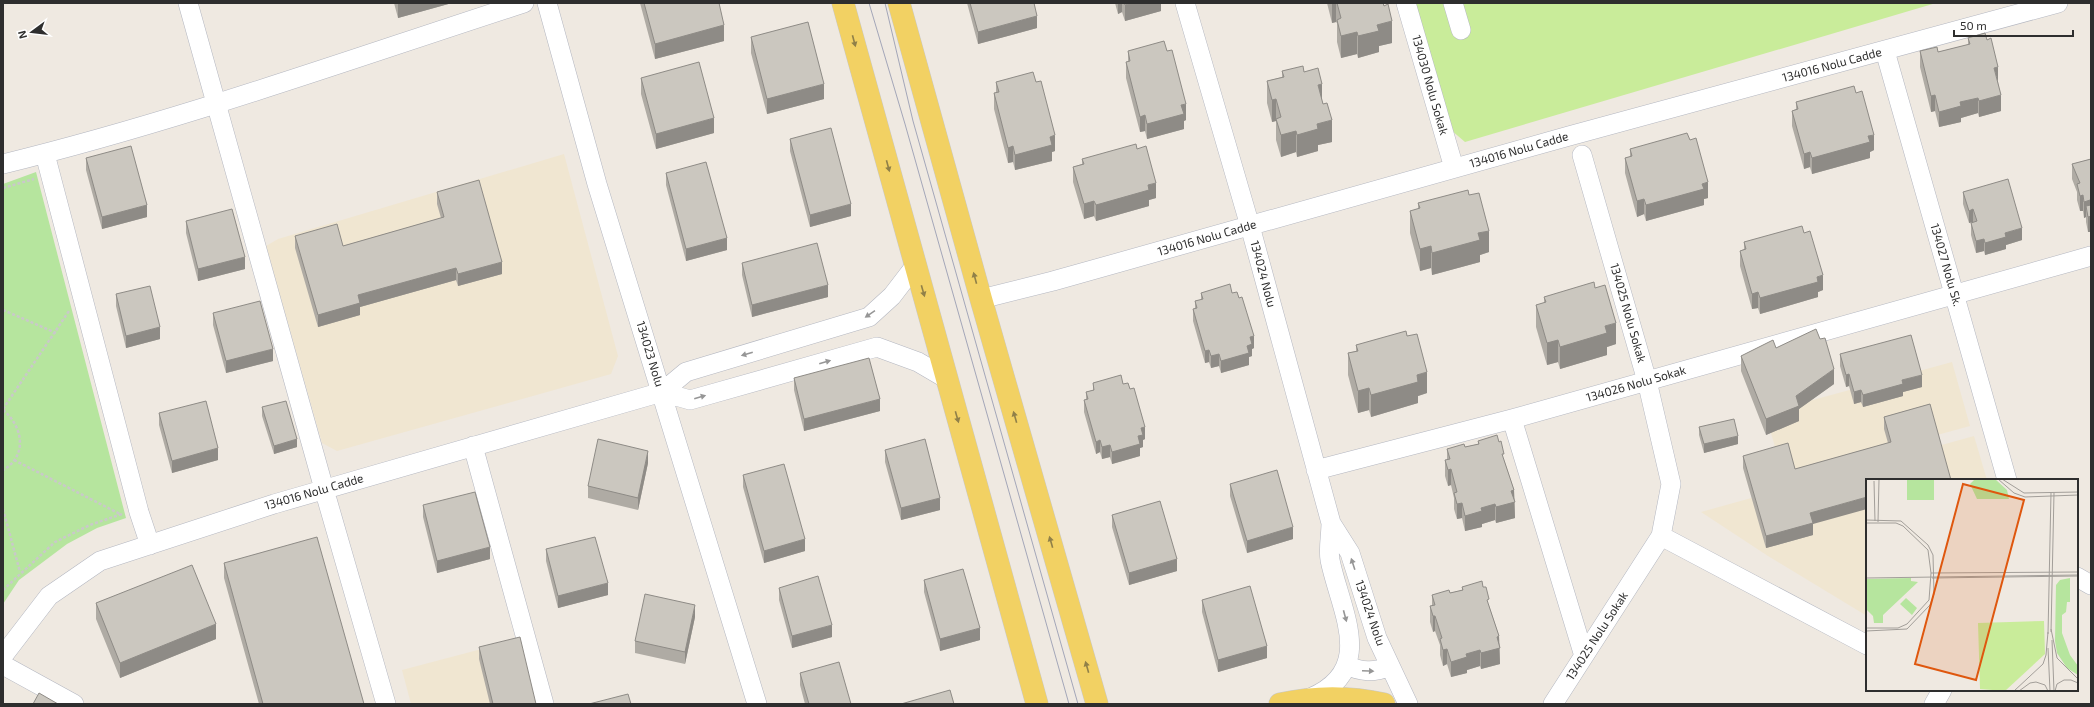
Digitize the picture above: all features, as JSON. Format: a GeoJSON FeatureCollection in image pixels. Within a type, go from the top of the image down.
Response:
{"type":"FeatureCollection","features":[{"type":"Feature","properties":{"kind":"main road"},"geometry":{"type":"LineString","coordinates":[[843,3],[1035,701]]}},
{"type":"Feature","properties":{"kind":"main road"},"geometry":{"type":"LineString","coordinates":[[899,3],[981,299],[1101,700]]}},
{"type":"Feature","properties":{"kind":"main road"},"geometry":{"type":"LineString","coordinates":[[1280,704],[1310,698],[1343,697],[1363,699],[1384,704]]}},
{"type":"Feature","properties":{"kind":"street"},"geometry":{"type":"LineString","coordinates":[[188,3],[324,489],[386,704]]}},
{"type":"Feature","properties":{"kind":"street"},"geometry":{"type":"LineString","coordinates":[[3,164],[45,154],[216,103],[524,3]]}},
{"type":"Feature","properties":{"kind":"street","name":"134023 Nolu"},"geometry":{"type":"LineString","coordinates":[[547,3],[597,184],[757,704]]}},
{"type":"Feature","properties":{"kind":"street","name":"134024 Nolu"},"geometry":{"type":"LineString","coordinates":[[1185,3],[1250,226],[1331,523],[1350,553],[1377,638],[1408,704]]}},
{"type":"Feature","properties":{"kind":"street","name":"134030 Nolu Sokak"},"geometry":{"type":"LineString","coordinates":[[1406,3],[1454,168]]}},
{"type":"Feature","properties":{"kind":"street"},"geometry":{"type":"LineString","coordinates":[[1453,3],[1461,30]]}},
{"type":"Feature","properties":{"kind":"street","name":"134016 Nolu Cadde"},"geometry":{"type":"LineString","coordinates":[[981,299],[1053,281],[1454,168],[2058,3]]}},
{"type":"Feature","properties":{"kind":"street","name":"134027 Nolu Sk."},"geometry":{"type":"LineString","coordinates":[[1885,51],[2008,479]]}},
{"type":"Feature","properties":{"kind":"street"},"geometry":{"type":"LineString","coordinates":[[45,154],[131,513],[150,545]]}},
{"type":"Feature","properties":{"kind":"street","name":"134025 Nolu Sokak"},"geometry":{"type":"LineString","coordinates":[[1553,704],[1661,536],[1671,484],[1647,381],[1582,155]]}},
{"type":"Feature","properties":{"kind":"street","name":"134026 Nolu Sokak"},"geometry":{"type":"LineString","coordinates":[[1316,470],[1512,419],[2091,256]]}},
{"type":"Feature","properties":{"kind":"street"},"geometry":{"type":"LineString","coordinates":[[662,392],[686,372],[869,317],[892,296],[915,266]]}},
{"type":"Feature","properties":{"kind":"street"},"geometry":{"type":"LineString","coordinates":[[662,392],[690,400],[877,347],[918,362],[947,379]]}},
{"type":"Feature","properties":{"kind":"street","name":"134016 Nolu Cadde"},"geometry":{"type":"LineString","coordinates":[[3,656],[49,596],[100,561],[324,489],[662,392]]}},
{"type":"Feature","properties":{"kind":"street"},"geometry":{"type":"LineString","coordinates":[[1512,419],[1584,656]]}},
{"type":"Feature","properties":{"kind":"street"},"geometry":{"type":"LineString","coordinates":[[473,446],[544,704]]}},
{"type":"Feature","properties":{"kind":"street","name":"134024 Nolu"},"geometry":{"type":"LineString","coordinates":[[1310,698],[1328,689],[1336,682],[1346,665],[1350,654],[1350,632],[1330,558],[1331,523]]}},
{"type":"Feature","properties":{"kind":"street"},"geometry":{"type":"LineString","coordinates":[[1661,536],[1866,644]]}},
{"type":"Feature","properties":{"kind":"street"},"geometry":{"type":"LineString","coordinates":[[2078,578],[2091,585]]}},
{"type":"Feature","properties":{"kind":"street"},"geometry":{"type":"LineString","coordinates":[[3,665],[74,704]]}},
{"type":"Feature","properties":{"kind":"street"},"geometry":{"type":"LineString","coordinates":[[1346,665],[1365,671],[1382,670],[1390,666]]}},
{"type":"Feature","properties":{"kind":"street"},"geometry":{"type":"LineString","coordinates":[[1934,704],[1941,691]]}},
{"type":"Feature","properties":{"kind":"path"},"geometry":{"type":"LineString","coordinates":[[3,188],[34,178],[36,185]]}},
{"type":"Feature","properties":{"kind":"path"},"geometry":{"type":"LineString","coordinates":[[67,304],[71,319]]}},
{"type":"Feature","properties":{"kind":"path"},"geometry":{"type":"LineString","coordinates":[[3,310],[56,333]]}},
{"type":"Feature","properties":{"kind":"path"},"geometry":{"type":"LineString","coordinates":[[3,470],[14,460],[19,449],[20,438],[18,427],[12,417],[3,409],[69,312]]}},
{"type":"Feature","properties":{"kind":"path"},"geometry":{"type":"LineString","coordinates":[[14,460],[131,513]]}},
{"type":"Feature","properties":{"kind":"path"},"geometry":{"type":"LineString","coordinates":[[120,508],[131,513]]}},
{"type":"Feature","properties":{"kind":"path"},"geometry":{"type":"LineString","coordinates":[[3,509],[20,572]]}},
{"type":"Feature","properties":{"kind":"path"},"geometry":{"type":"LineString","coordinates":[[3,590],[20,572],[55,542],[90,525],[131,513]]}},
{"type":"Feature","properties":{"kind":"shaded area"},"geometry":{"type":"Polygon","coordinates":[[[564,154],[618,356],[611,374],[337,451],[322,443],[266,246],[278,239],[564,154]]]}},
{"type":"Feature","properties":{"kind":"shaded area"},"geometry":{"type":"Polygon","coordinates":[[[1952,362],[1970,426],[1784,477],[1765,413],[1952,362]]]}},
{"type":"Feature","properties":{"kind":"shaded area"},"geometry":{"type":"Polygon","coordinates":[[[1974,436],[1987,479],[1866,479],[1866,615],[1768,556],[1701,512],[1974,436]]]}},
{"type":"Feature","properties":{"kind":"shaded area"},"geometry":{"type":"Polygon","coordinates":[[[519,639],[536,704],[411,704],[402,670],[519,639]]]}},
{"type":"Feature","properties":{"kind":"green space"},"geometry":{"type":"Polygon","coordinates":[[[1415,3],[1936,3],[1465,142],[1451,130],[1415,3]]]}},
{"type":"Feature","properties":{"kind":"green space"},"geometry":{"type":"Polygon","coordinates":[[[36,172],[126,518],[97,528],[67,544],[19,580],[3,604],[3,184],[36,172]]]}},
{"type":"Feature","properties":{"kind":"building"},"geometry":{"type":"Polygon","coordinates":[[[644,3],[719,3],[724,25],[655,44],[644,3]]]}},
{"type":"Feature","properties":{"kind":"building"},"geometry":{"type":"Polygon","coordinates":[[[970,3],[1034,3],[1037,16],[978,32],[970,3]]]}},
{"type":"Feature","properties":{"kind":"building"},"geometry":{"type":"Polygon","coordinates":[[[1337,3],[1383,3],[1384,6],[1388,4],[1392,21],[1377,25],[1379,31],[1358,36],[1357,32],[1341,36],[1337,20],[1341,18],[1337,3]]]}},
{"type":"Feature","properties":{"kind":"building"},"geometry":{"type":"Polygon","coordinates":[[[808,22],[824,84],[767,99],[751,37],[808,22]]]}},
{"type":"Feature","properties":{"kind":"building"},"geometry":{"type":"Polygon","coordinates":[[[1985,33],[1987,40],[1991,38],[1998,67],[1994,68],[2001,95],[1979,101],[1978,98],[1960,102],[1961,106],[1939,112],[1935,95],[1931,96],[1920,51],[1937,47],[1938,52],[1970,44],[1968,38],[1985,33]]]}},
{"type":"Feature","properties":{"kind":"building"},"geometry":{"type":"Polygon","coordinates":[[[1164,41],[1167,51],[1172,50],[1186,104],[1181,105],[1184,114],[1147,124],[1145,115],[1140,117],[1126,62],[1130,61],[1128,51],[1164,41]]]}},
{"type":"Feature","properties":{"kind":"building"},"geometry":{"type":"Polygon","coordinates":[[[699,62],[714,118],[656,134],[641,78],[699,62]]]}},
{"type":"Feature","properties":{"kind":"building"},"geometry":{"type":"Polygon","coordinates":[[[1303,66],[1304,72],[1318,68],[1322,84],[1318,85],[1323,104],[1327,103],[1332,120],[1317,124],[1318,129],[1297,135],[1296,131],[1281,135],[1276,119],[1281,117],[1276,99],[1272,100],[1267,81],[1284,77],[1282,71],[1303,66]]]}},
{"type":"Feature","properties":{"kind":"building"},"geometry":{"type":"Polygon","coordinates":[[[1033,72],[1036,82],[1041,81],[1055,135],[1050,137],[1052,145],[1015,155],[1013,146],[1008,148],[994,93],[999,92],[996,82],[1033,72]]]}},
{"type":"Feature","properties":{"kind":"building"},"geometry":{"type":"Polygon","coordinates":[[[1854,86],[1856,93],[1862,91],[1874,135],[1868,136],[1870,142],[1812,158],[1810,152],[1804,154],[1792,111],[1798,109],[1796,102],[1854,86]]]}},
{"type":"Feature","properties":{"kind":"building"},"geometry":{"type":"Polygon","coordinates":[[[831,128],[851,204],[810,215],[790,139],[831,128]]]}},
{"type":"Feature","properties":{"kind":"building"},"geometry":{"type":"Polygon","coordinates":[[[1687,133],[1690,140],[1696,138],[1708,182],[1702,184],[1704,189],[1646,205],[1644,199],[1637,201],[1625,158],[1632,156],[1630,149],[1687,133]]]}},
{"type":"Feature","properties":{"kind":"building"},"geometry":{"type":"Polygon","coordinates":[[[1136,144],[1137,149],[1146,146],[1156,183],[1148,185],[1149,190],[1096,205],[1094,201],[1084,204],[1073,167],[1084,164],[1082,159],[1136,144]]]}},
{"type":"Feature","properties":{"kind":"building"},"geometry":{"type":"Polygon","coordinates":[[[131,146],[147,205],[102,217],[86,158],[131,146]]]}},
{"type":"Feature","properties":{"kind":"building"},"geometry":{"type":"Polygon","coordinates":[[[2091,159],[2091,203],[2090,200],[2084,202],[2083,195],[2080,196],[2077,184],[2080,183],[2072,164],[2091,159]]]}},
{"type":"Feature","properties":{"kind":"building"},"geometry":{"type":"Polygon","coordinates":[[[706,162],[727,238],[686,249],[666,173],[706,162]]]}},
{"type":"Feature","properties":{"kind":"building"},"geometry":{"type":"Polygon","coordinates":[[[2008,179],[2022,228],[2005,233],[2006,237],[1985,243],[1984,239],[1976,241],[1971,223],[1977,221],[1973,209],[1969,211],[1963,192],[2008,179]]]}},
{"type":"Feature","properties":{"kind":"building"},"geometry":{"type":"Polygon","coordinates":[[[479,180],[502,262],[458,274],[456,268],[358,295],[360,303],[318,315],[295,236],[337,224],[343,246],[444,217],[437,192],[479,180]]]}},
{"type":"Feature","properties":{"kind":"building"},"geometry":{"type":"Polygon","coordinates":[[[1468,190],[1469,195],[1479,193],[1489,231],[1478,233],[1480,240],[1432,253],[1431,246],[1420,249],[1410,211],[1420,208],[1418,203],[1468,190]]]}},
{"type":"Feature","properties":{"kind":"building"},"geometry":{"type":"Polygon","coordinates":[[[2091,205],[2091,216],[2088,217],[2086,206],[2091,205]]]}},
{"type":"Feature","properties":{"kind":"building"},"geometry":{"type":"Polygon","coordinates":[[[232,209],[245,257],[198,269],[186,221],[232,209]]]}},
{"type":"Feature","properties":{"kind":"building"},"geometry":{"type":"Polygon","coordinates":[[[1802,226],[1804,233],[1810,231],[1823,275],[1817,277],[1818,282],[1760,298],[1758,292],[1752,294],[1740,251],[1746,249],[1744,242],[1802,226]]]}},
{"type":"Feature","properties":{"kind":"building"},"geometry":{"type":"Polygon","coordinates":[[[817,243],[828,285],[752,305],[742,263],[817,243]]]}},
{"type":"Feature","properties":{"kind":"building"},"geometry":{"type":"Polygon","coordinates":[[[1594,282],[1595,288],[1605,285],[1616,323],[1605,326],[1607,333],[1560,347],[1558,340],[1547,343],[1536,305],[1546,302],[1544,297],[1594,282]]]}},
{"type":"Feature","properties":{"kind":"building"},"geometry":{"type":"Polygon","coordinates":[[[1230,284],[1232,293],[1237,292],[1239,298],[1242,297],[1254,336],[1250,337],[1252,344],[1247,346],[1249,353],[1221,361],[1219,354],[1211,356],[1209,350],[1205,351],[1193,309],[1197,308],[1195,301],[1203,299],[1201,293],[1230,284]]]}},
{"type":"Feature","properties":{"kind":"building"},"geometry":{"type":"Polygon","coordinates":[[[150,286],[160,327],[126,336],[116,294],[150,286]]]}},
{"type":"Feature","properties":{"kind":"building"},"geometry":{"type":"Polygon","coordinates":[[[260,301],[273,349],[226,361],[213,313],[260,301]]]}},
{"type":"Feature","properties":{"kind":"building"},"geometry":{"type":"Polygon","coordinates":[[[1816,329],[1820,339],[1825,338],[1834,369],[1796,396],[1799,406],[1766,419],[1741,356],[1773,340],[1776,348],[1816,329]]]}},
{"type":"Feature","properties":{"kind":"building"},"geometry":{"type":"Polygon","coordinates":[[[1406,331],[1407,336],[1417,334],[1427,372],[1417,375],[1418,382],[1371,395],[1369,388],[1358,391],[1348,353],[1358,351],[1356,345],[1406,331]]]}},
{"type":"Feature","properties":{"kind":"building"},"geometry":{"type":"Polygon","coordinates":[[[1911,335],[1922,375],[1902,380],[1903,384],[1863,395],[1861,390],[1854,392],[1849,374],[1846,375],[1840,354],[1911,335]]]}},
{"type":"Feature","properties":{"kind":"building"},"geometry":{"type":"Polygon","coordinates":[[[869,358],[880,399],[804,419],[794,378],[869,358]]]}},
{"type":"Feature","properties":{"kind":"building"},"geometry":{"type":"Polygon","coordinates":[[[1121,375],[1123,384],[1128,383],[1130,389],[1134,388],[1145,427],[1141,428],[1143,435],[1138,436],[1140,444],[1112,452],[1110,445],[1102,447],[1100,440],[1096,442],[1084,400],[1088,399],[1086,392],[1094,390],[1093,383],[1121,375]]]}},
{"type":"Feature","properties":{"kind":"building"},"geometry":{"type":"Polygon","coordinates":[[[206,401],[218,448],[172,461],[159,413],[206,401]]]}},
{"type":"Feature","properties":{"kind":"building"},"geometry":{"type":"Polygon","coordinates":[[[286,401],[297,439],[274,446],[262,407],[286,401]]]}},
{"type":"Feature","properties":{"kind":"building"},"geometry":{"type":"Polygon","coordinates":[[[1930,404],[1951,479],[1866,479],[1866,497],[1810,513],[1813,523],[1766,536],[1743,456],[1788,443],[1795,469],[1891,442],[1884,417],[1930,404]]]}},
{"type":"Feature","properties":{"kind":"building"},"geometry":{"type":"Polygon","coordinates":[[[1734,419],[1738,436],[1704,444],[1699,427],[1734,419]]]}},
{"type":"Feature","properties":{"kind":"building"},"geometry":{"type":"Polygon","coordinates":[[[1497,435],[1499,442],[1501,441],[1504,454],[1502,454],[1514,490],[1511,491],[1515,502],[1496,507],[1495,504],[1481,508],[1482,511],[1465,516],[1462,503],[1457,504],[1454,493],[1457,492],[1451,469],[1448,470],[1445,460],[1450,459],[1447,449],[1464,444],[1465,447],[1479,444],[1478,441],[1497,435]]]}},
{"type":"Feature","properties":{"kind":"building"},"geometry":{"type":"Polygon","coordinates":[[[598,439],[648,451],[638,498],[588,486],[598,439]]]}},
{"type":"Feature","properties":{"kind":"building"},"geometry":{"type":"Polygon","coordinates":[[[925,439],[940,498],[901,508],[885,450],[925,439]]]}},
{"type":"Feature","properties":{"kind":"building"},"geometry":{"type":"Polygon","coordinates":[[[784,464],[805,539],[764,551],[743,475],[784,464]]]}},
{"type":"Feature","properties":{"kind":"building"},"geometry":{"type":"Polygon","coordinates":[[[1277,470],[1293,527],[1247,541],[1230,484],[1277,470]]]}},
{"type":"Feature","properties":{"kind":"building"},"geometry":{"type":"Polygon","coordinates":[[[475,492],[490,547],[437,561],[423,505],[475,492]]]}},
{"type":"Feature","properties":{"kind":"building"},"geometry":{"type":"Polygon","coordinates":[[[1160,501],[1177,559],[1129,573],[1112,515],[1160,501]]]}},
{"type":"Feature","properties":{"kind":"building"},"geometry":{"type":"Polygon","coordinates":[[[317,537],[364,704],[263,704],[224,563],[317,537]]]}},
{"type":"Feature","properties":{"kind":"building"},"geometry":{"type":"Polygon","coordinates":[[[595,537],[608,583],[558,596],[546,549],[595,537]]]}},
{"type":"Feature","properties":{"kind":"building"},"geometry":{"type":"Polygon","coordinates":[[[192,565],[216,624],[120,663],[96,603],[192,565]]]}},
{"type":"Feature","properties":{"kind":"building"},"geometry":{"type":"Polygon","coordinates":[[[963,569],[980,628],[940,639],[924,580],[963,569]]]}},
{"type":"Feature","properties":{"kind":"building"},"geometry":{"type":"Polygon","coordinates":[[[818,576],[832,625],[792,636],[779,588],[818,576]]]}},
{"type":"Feature","properties":{"kind":"building"},"geometry":{"type":"Polygon","coordinates":[[[1482,581],[1483,587],[1486,587],[1489,599],[1487,600],[1499,636],[1497,637],[1500,648],[1481,653],[1480,650],[1466,654],[1467,657],[1451,662],[1447,649],[1443,650],[1440,639],[1442,638],[1430,606],[1435,605],[1432,595],[1449,590],[1450,593],[1463,590],[1462,587],[1482,581]]]}},
{"type":"Feature","properties":{"kind":"building"},"geometry":{"type":"Polygon","coordinates":[[[1250,586],[1267,646],[1218,660],[1202,600],[1250,586]]]}},
{"type":"Feature","properties":{"kind":"building"},"geometry":{"type":"Polygon","coordinates":[[[645,594],[695,605],[685,652],[635,641],[645,594]]]}},
{"type":"Feature","properties":{"kind":"building"},"geometry":{"type":"Polygon","coordinates":[[[520,637],[536,704],[493,704],[479,647],[520,637]]]}},
{"type":"Feature","properties":{"kind":"building"},"geometry":{"type":"Polygon","coordinates":[[[839,662],[851,704],[809,704],[800,673],[839,662]]]}},
{"type":"Feature","properties":{"kind":"building"},"geometry":{"type":"Polygon","coordinates":[[[950,690],[954,704],[901,704],[950,690]]]}},
{"type":"Feature","properties":{"kind":"building"},"geometry":{"type":"Polygon","coordinates":[[[39,693],[58,704],[33,704],[39,693]]]}},
{"type":"Feature","properties":{"kind":"building"},"geometry":{"type":"Polygon","coordinates":[[[628,694],[631,704],[589,704],[628,694]]]}},
{"type":"Feature","properties":{"kind":"tram line"},"geometry":{"type":"LineString","coordinates":[[869,3],[905,124],[1069,704]]}},
{"type":"Feature","properties":{"kind":"tram line"},"geometry":{"type":"LineString","coordinates":[[885,3],[913,121],[1078,704]]}}]}
